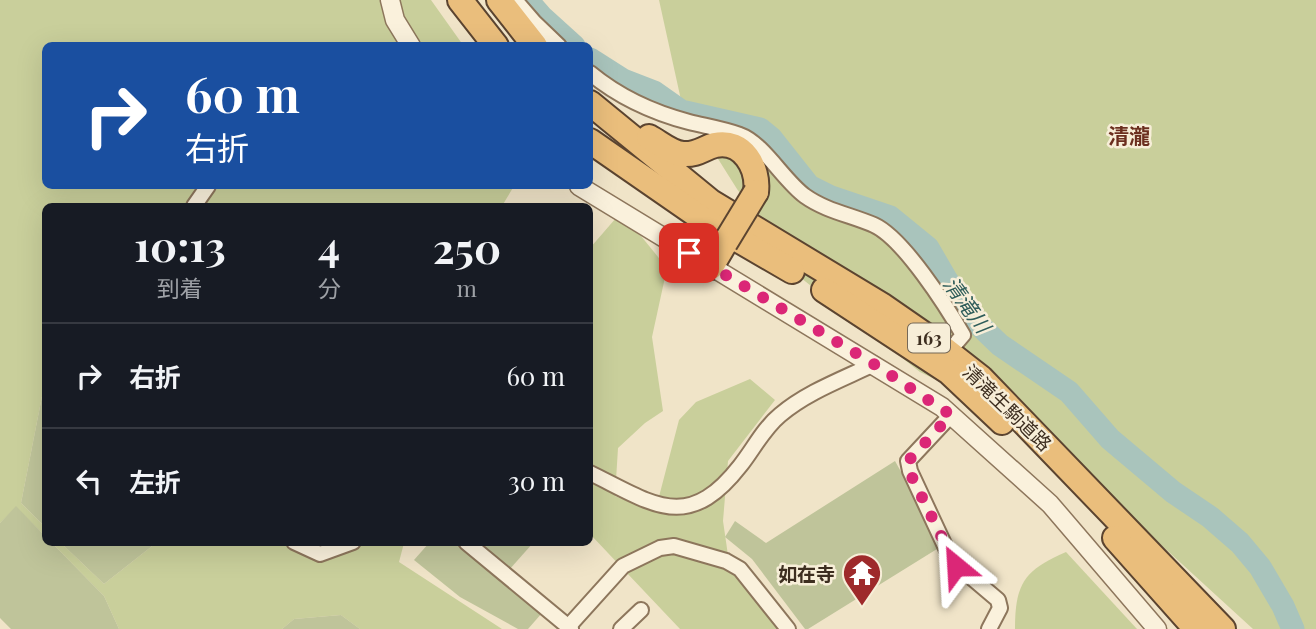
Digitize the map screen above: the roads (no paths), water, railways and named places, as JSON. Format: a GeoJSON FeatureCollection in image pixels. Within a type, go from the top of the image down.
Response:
{"type":"FeatureCollection","features":[{"type":"Feature","properties":{"kind":"highway"},"geometry":{"type":"LineString","coordinates":[[441,0],[471,42]]}},
{"type":"Feature","properties":{"kind":"highway"},"geometry":{"type":"LineString","coordinates":[[460,0],[493,42]]}},
{"type":"Feature","properties":{"kind":"highway"},"geometry":{"type":"LineString","coordinates":[[499,0],[533,42]]}},
{"type":"Feature","properties":{"kind":"highway"},"geometry":{"type":"LineString","coordinates":[[593,91],[639,131],[733,201],[926,318],[957,342],[1063,438],[1112,491],[1150,551]]}},
{"type":"Feature","properties":{"kind":"highway","name":"清滝生駒道路"},"geometry":{"type":"LineString","coordinates":[[593,105],[711,202],[883,306],[981,378],[1223,629]]}},
{"type":"Feature","properties":{"kind":"highway"},"geometry":{"type":"LineString","coordinates":[[639,131],[674,152],[701,153],[717,145],[726,145],[744,153],[755,171],[756,192],[711,267]]}},
{"type":"Feature","properties":{"kind":"highway","name":"清滝生駒道路"},"geometry":{"type":"LineString","coordinates":[[593,143],[704,220],[824,289],[948,372],[1026,442],[1076,493],[1196,629]]}},
{"type":"Feature","properties":{"kind":"highway"},"geometry":{"type":"LineString","coordinates":[[701,153],[698,168],[706,182]]}},
{"type":"Feature","properties":{"kind":"street"},"geometry":{"type":"LineString","coordinates":[[390,0],[395,20],[409,42]]}},
{"type":"Feature","properties":{"kind":"street"},"geometry":{"type":"LineString","coordinates":[[515,0],[555,42]]}},
{"type":"Feature","properties":{"kind":"street"},"geometry":{"type":"LineString","coordinates":[[593,75],[625,98],[660,114],[743,135],[757,145],[789,183],[806,197],[825,208],[875,226],[886,233],[938,292],[963,335],[957,342]]}},
{"type":"Feature","properties":{"kind":"street"},"geometry":{"type":"LineString","coordinates":[[584,189],[874,364],[951,415],[1049,505],[1157,629]]}},
{"type":"Feature","properties":{"kind":"street"},"geometry":{"type":"LineString","coordinates":[[593,474],[660,507],[680,507],[703,500],[716,493],[779,416],[811,394],[874,364]]}},
{"type":"Feature","properties":{"kind":"street"},"geometry":{"type":"LineString","coordinates":[[951,415],[908,461],[909,471],[952,561],[998,600],[1000,608],[989,629]]}},
{"type":"Feature","properties":{"kind":"street"},"geometry":{"type":"LineString","coordinates":[[303,546],[320,554],[342,546]]}},
{"type":"Feature","properties":{"kind":"street"},"geometry":{"type":"LineString","coordinates":[[471,546],[570,628],[623,566],[660,548],[674,546],[726,561],[740,569],[788,629]]}},
{"type":"Feature","properties":{"kind":"street"},"geometry":{"type":"LineString","coordinates":[[621,629],[640,610]]}},
{"type":"Feature","properties":{"kind":"waterway","name":"清滝川"},"geometry":{"type":"LineString","coordinates":[[527,0],[570,42]]}},
{"type":"Feature","properties":{"kind":"waterway","name":"清滝川"},"geometry":{"type":"LineString","coordinates":[[593,61],[623,80],[654,92],[681,111],[760,129],[771,138],[809,186],[831,197],[890,217],[928,248],[976,322],[1000,345],[1069,392],[1110,439],[1240,543],[1260,567],[1293,629]]}},
{"type":"Feature","properties":{"kind":"place","name":"如在寺"},"geometry":{"type":"Point","coordinates":[862,607]}},
{"type":"Feature","properties":{"kind":"district","name":"清瀧"},"geometry":{"type":"Point","coordinates":[1129,135]}}]}
